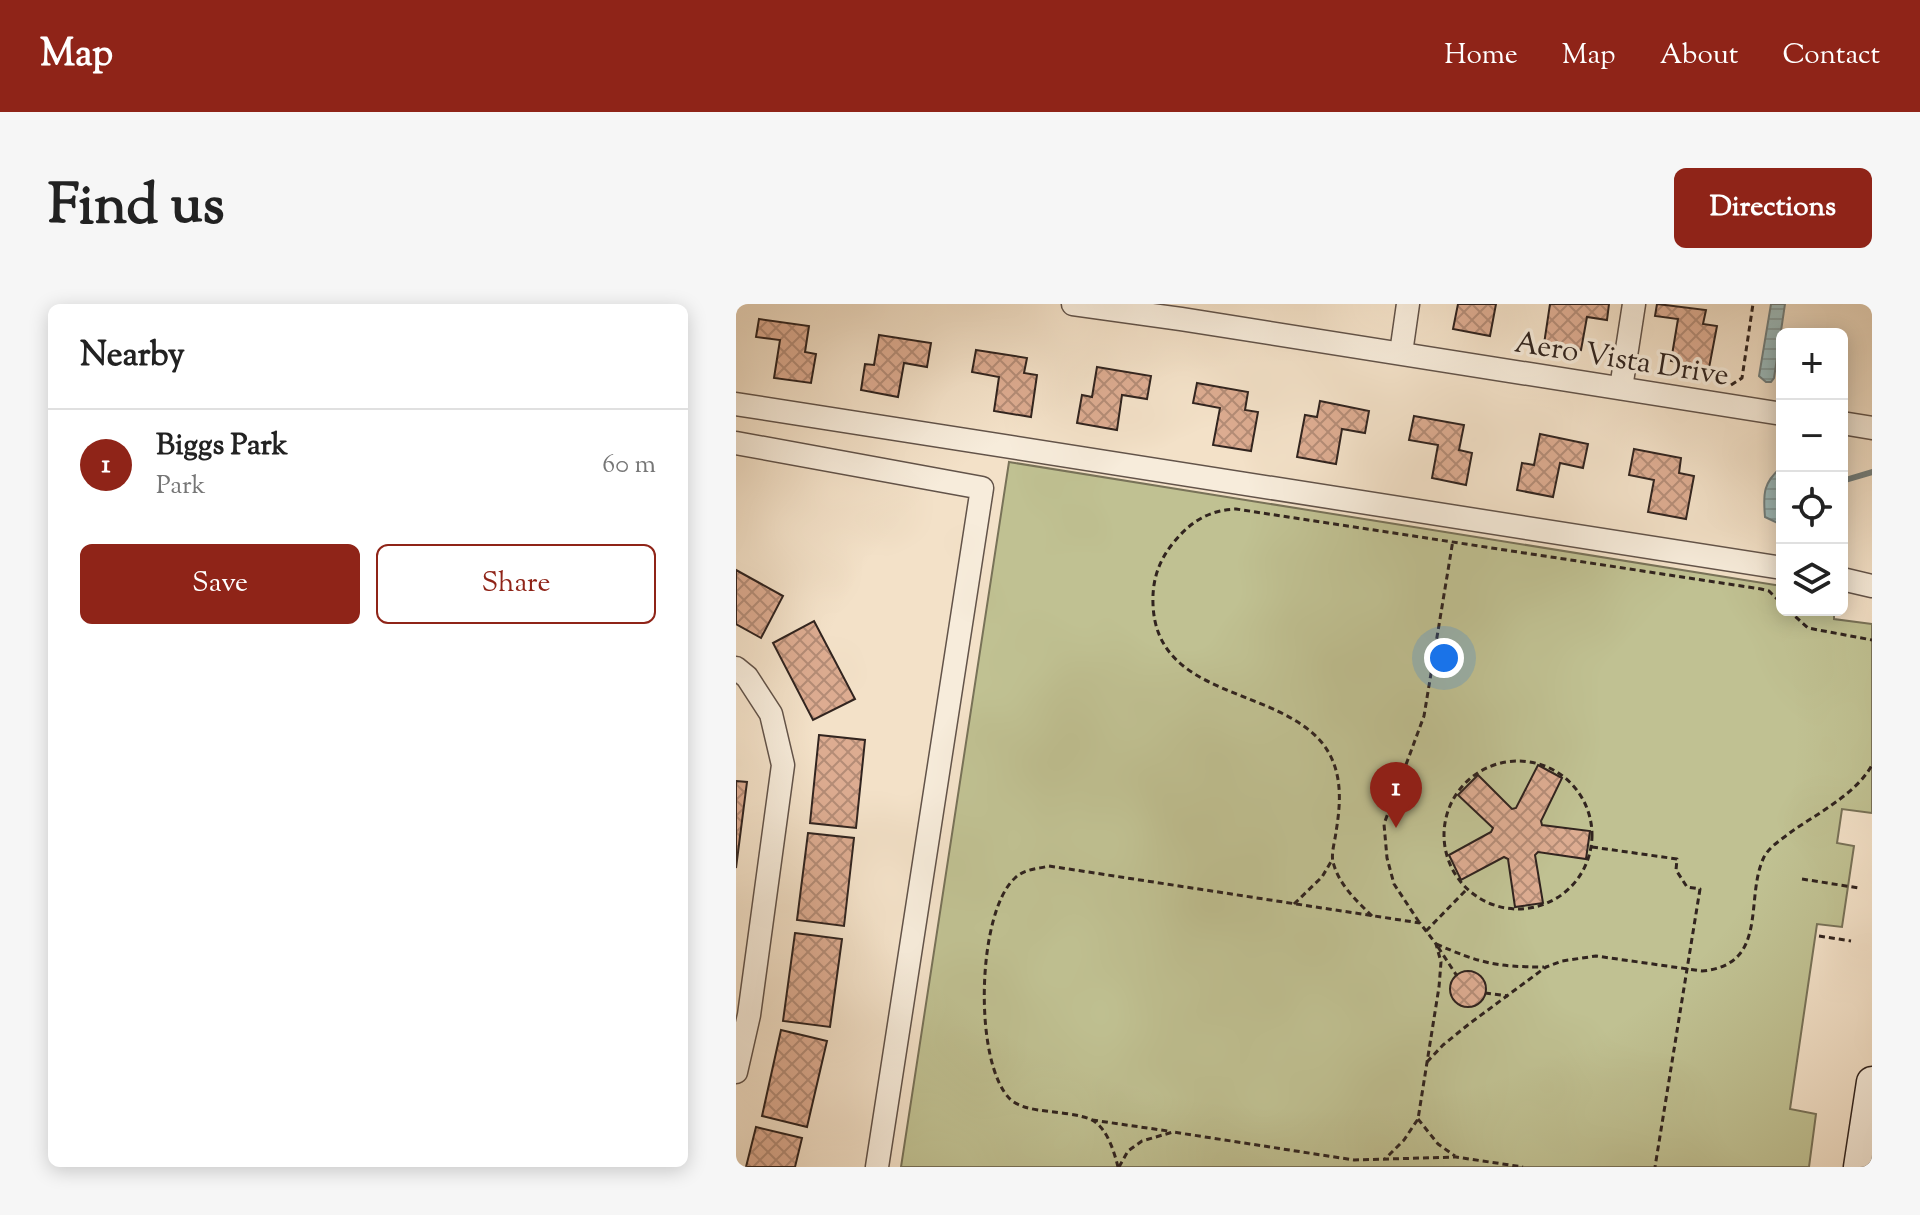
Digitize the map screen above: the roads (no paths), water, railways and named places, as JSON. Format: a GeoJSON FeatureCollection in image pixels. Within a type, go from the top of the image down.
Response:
{"type":"FeatureCollection","features":[{"type":"Feature","properties":{"kind":"street","name":"Aero Vista Drive"},"geometry":{"type":"LineString","coordinates":[[1073,304],[1182,311],[1401,353],[1776,413]]}},
{"type":"Feature","properties":{"kind":"street"},"geometry":{"type":"LineString","coordinates":[[1401,353],[1408,304]]}},
{"type":"Feature","properties":{"kind":"street"},"geometry":{"type":"LineString","coordinates":[[1621,388],[1634,304]]}},
{"type":"Feature","properties":{"kind":"street"},"geometry":{"type":"LineString","coordinates":[[736,404],[1776,567]]}},
{"type":"Feature","properties":{"kind":"street"},"geometry":{"type":"LineString","coordinates":[[1848,424],[1872,428]]}},
{"type":"Feature","properties":{"kind":"street"},"geometry":{"type":"LineString","coordinates":[[736,443],[982,488],[877,1167]]}},
{"type":"Feature","properties":{"kind":"street"},"geometry":{"type":"LineString","coordinates":[[1848,580],[1872,586]]}},
{"type":"Feature","properties":{"kind":"street"},"geometry":{"type":"LineString","coordinates":[[736,668],[747,677],[771,714],[783,765],[749,1015],[736,1072]]}},
{"type":"Feature","properties":{"kind":"street"},"geometry":{"type":"LineString","coordinates":[[1859,1167],[1872,1082]]}},
{"type":"Feature","properties":{"kind":"water"},"geometry":{"type":"Polygon","coordinates":[[[1771,304],[1785,304],[1781,328],[1776,328],[1774,378],[1766,382],[1759,376],[1771,304]]]}},
{"type":"Feature","properties":{"kind":"water"},"geometry":{"type":"Polygon","coordinates":[[[1776,473],[1776,522],[1765,517],[1768,483],[1776,473]]]}},
{"type":"Feature","properties":{"kind":"waterway"},"geometry":{"type":"LineString","coordinates":[[1848,479],[1872,472]]}},
{"type":"Feature","properties":{"kind":"place","name":"Biggs Park"},"geometry":{"type":"Point","coordinates":[1396,828]}}]}
